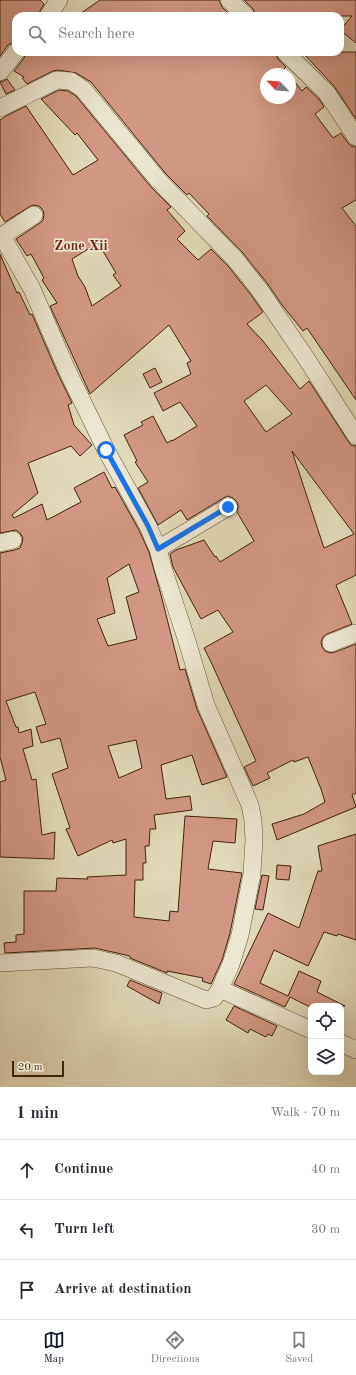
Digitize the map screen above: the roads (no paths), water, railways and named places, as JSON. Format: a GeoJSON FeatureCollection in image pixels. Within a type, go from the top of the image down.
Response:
{"type":"FeatureCollection","features":[{"type":"Feature","properties":{"kind":"street"},"geometry":{"type":"LineString","coordinates":[[50,12],[58,0]]}},
{"type":"Feature","properties":{"kind":"street"},"geometry":{"type":"LineString","coordinates":[[229,0],[242,12]]}},
{"type":"Feature","properties":{"kind":"street"},"geometry":{"type":"LineString","coordinates":[[0,72],[13,56]]}},
{"type":"Feature","properties":{"kind":"street"},"geometry":{"type":"LineString","coordinates":[[289,56],[327,93],[356,137]]}},
{"type":"Feature","properties":{"kind":"street"},"geometry":{"type":"LineString","coordinates":[[0,108],[57,80],[71,81],[83,89],[159,181],[235,258],[259,289],[306,358],[356,436]]}},
{"type":"Feature","properties":{"kind":"street"},"geometry":{"type":"LineString","coordinates":[[0,963],[94,958],[116,963],[206,1000],[214,998],[220,989],[231,964],[240,935],[250,881],[254,840],[254,821],[250,805],[206,705],[158,549],[148,526],[106,450],[67,370],[32,289],[1,237],[34,215]]}},
{"type":"Feature","properties":{"kind":"street"},"geometry":{"type":"LineString","coordinates":[[158,549],[228,507]]}},
{"type":"Feature","properties":{"kind":"street"},"geometry":{"type":"LineString","coordinates":[[331,643],[356,633]]}},
{"type":"Feature","properties":{"kind":"street"},"geometry":{"type":"LineString","coordinates":[[220,989],[308,1029]]}},
{"type":"Feature","properties":{"kind":"street"},"geometry":{"type":"LineString","coordinates":[[344,1044],[356,1050]]}},
{"type":"Feature","properties":{"kind":"district","name":"Zone Xii"},"geometry":{"type":"Point","coordinates":[81,246]}}]}
